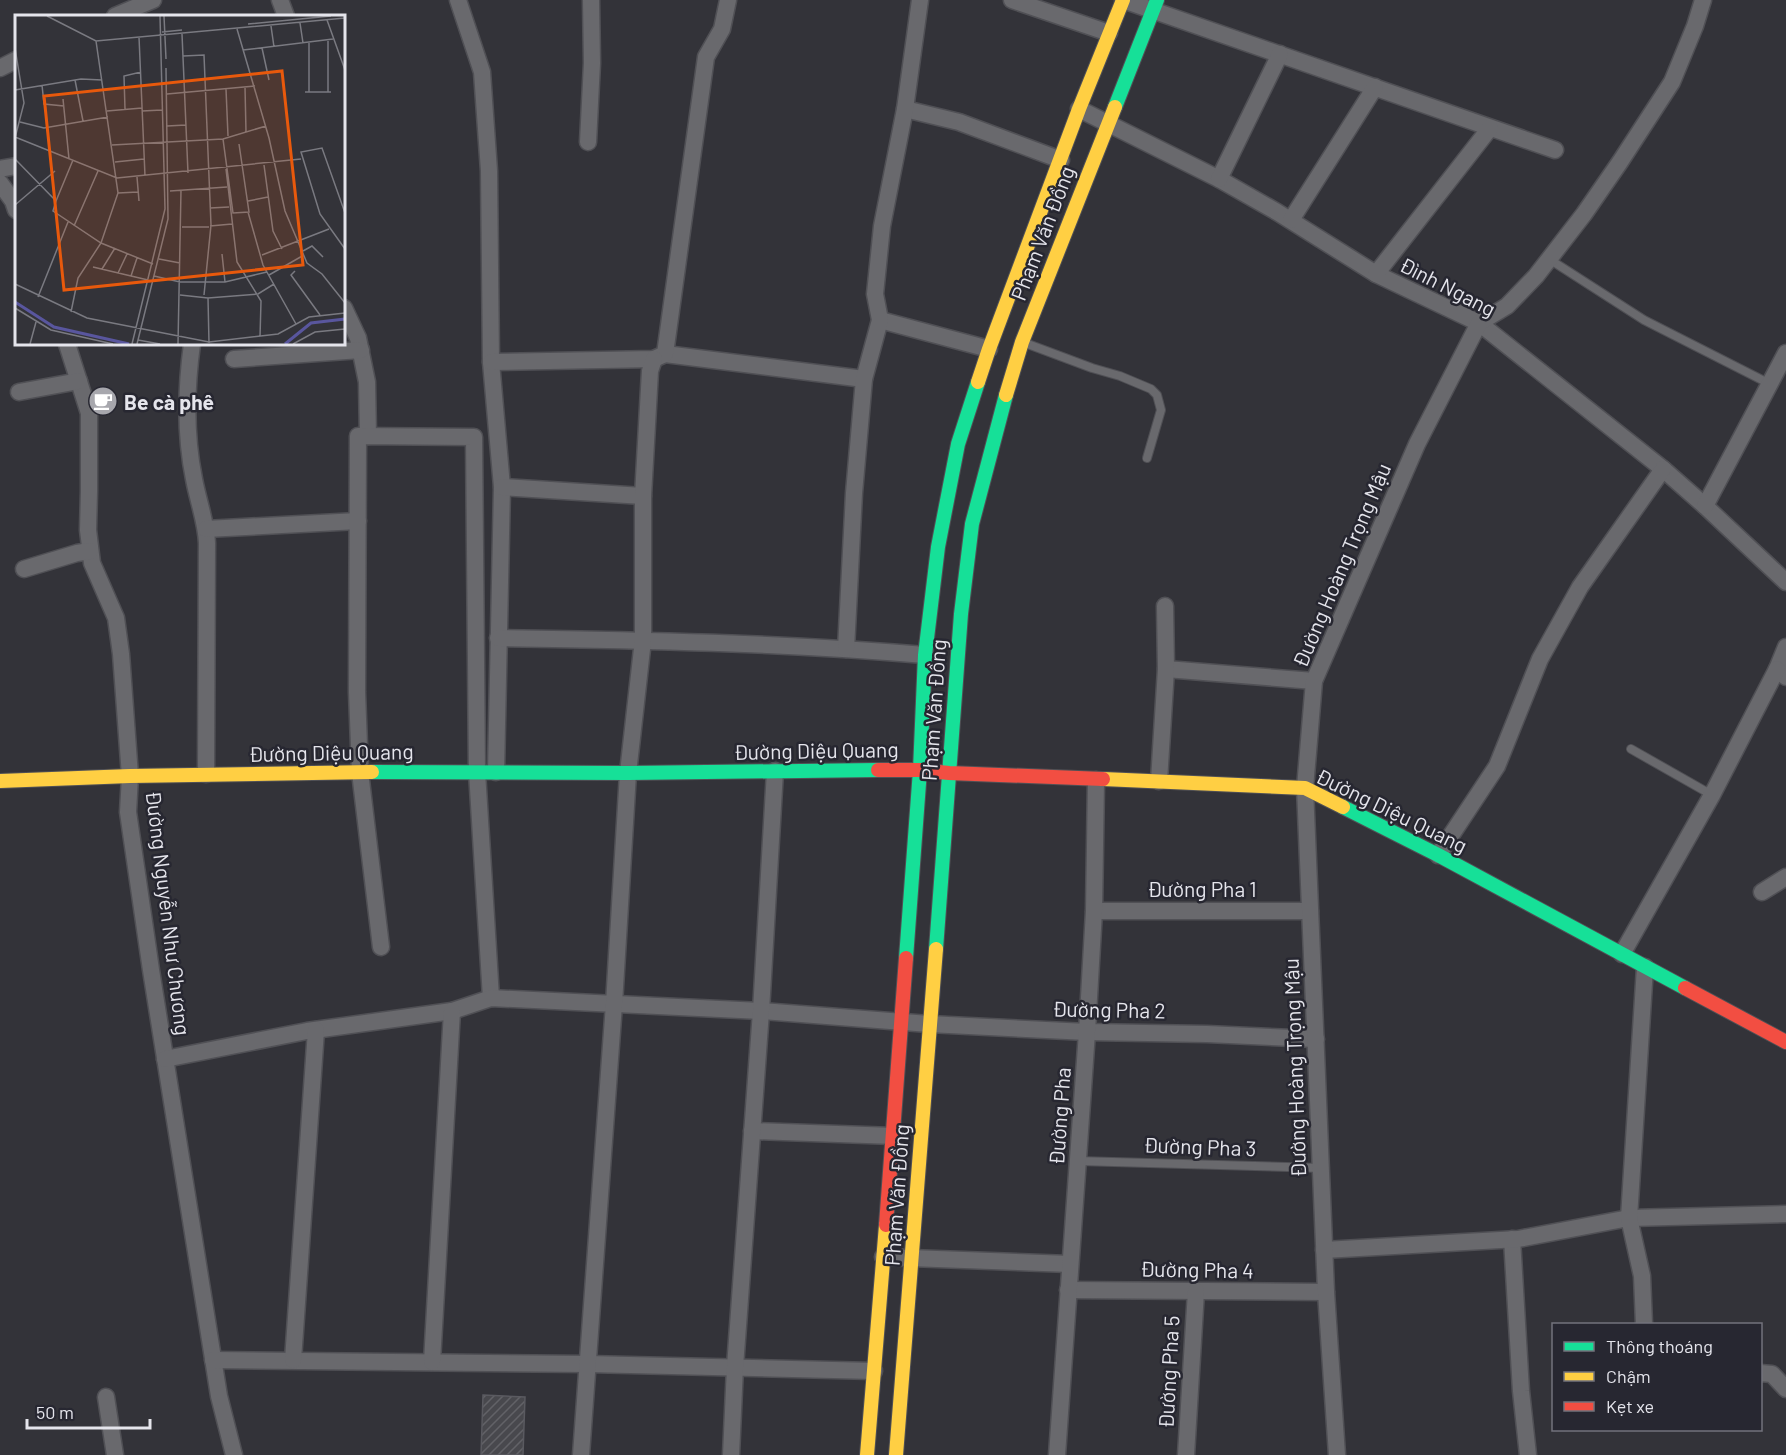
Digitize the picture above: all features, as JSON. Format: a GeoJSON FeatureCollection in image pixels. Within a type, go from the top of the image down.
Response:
{"type":"FeatureCollection","features":[{"type":"Feature","properties":{"kind":"main road","name":"Phạm Văn Đồng"},"geometry":{"type":"LineString","coordinates":[[867,1455],[894,1136],[920,770],[925,655],[938,547],[956,456],[989,349],[1079,109],[1123,0]]}},
{"type":"Feature","properties":{"kind":"main road","name":"Phạm Văn Đồng"},"geometry":{"type":"LineString","coordinates":[[896,1455],[961,614],[972,524],[1022,342],[1155,5]]}},
{"type":"Feature","properties":{"kind":"main road","name":"Đường Diệu Quang"},"geometry":{"type":"LineString","coordinates":[[0,781],[206,774],[360,772],[628,773],[920,770],[1305,788],[1438,855],[1786,1042]]}},
{"type":"Feature","properties":{"kind":"street"},"geometry":{"type":"LineString","coordinates":[[118,15],[153,0]]}},
{"type":"Feature","properties":{"kind":"street"},"geometry":{"type":"LineString","coordinates":[[280,0],[286,15]]}},
{"type":"Feature","properties":{"kind":"street"},"geometry":{"type":"LineString","coordinates":[[458,0],[482,72],[489,171],[491,362],[502,487],[496,772]]}},
{"type":"Feature","properties":{"kind":"street"},"geometry":{"type":"LineString","coordinates":[[588,142],[592,63],[591,0]]}},
{"type":"Feature","properties":{"kind":"street"},"geometry":{"type":"LineString","coordinates":[[581,1455],[614,1004],[628,773],[643,640],[643,496],[650,371],[660,357],[706,57],[722,29],[728,0]]}},
{"type":"Feature","properties":{"kind":"street"},"geometry":{"type":"LineString","coordinates":[[846,648],[854,493],[864,379],[880,320],[875,294],[882,226],[905,109],[920,0]]}},
{"type":"Feature","properties":{"kind":"street"},"geometry":{"type":"LineString","coordinates":[[1012,0],[1109,33]]}},
{"type":"Feature","properties":{"kind":"street"},"geometry":{"type":"LineString","coordinates":[[1123,0],[1155,5],[1280,54],[1555,150]]}},
{"type":"Feature","properties":{"kind":"street"},"geometry":{"type":"LineString","coordinates":[[1479,323],[1507,306],[1536,276],[1590,205],[1672,82],[1695,26],[1702,0]]}},
{"type":"Feature","properties":{"kind":"street"},"geometry":{"type":"LineString","coordinates":[[1219,179],[1280,54]]}},
{"type":"Feature","properties":{"kind":"street"},"geometry":{"type":"LineString","coordinates":[[0,68],[15,60]]}},
{"type":"Feature","properties":{"kind":"street"},"geometry":{"type":"LineString","coordinates":[[1291,220],[1375,87]]}},
{"type":"Feature","properties":{"kind":"street"},"geometry":{"type":"LineString","coordinates":[[905,109],[959,122],[1061,160]]}},
{"type":"Feature","properties":{"kind":"street","name":"Đình Ngang"},"geometry":{"type":"LineString","coordinates":[[1079,109],[1219,179],[1291,220],[1376,274],[1479,323],[1663,469],[1786,582]]}},
{"type":"Feature","properties":{"kind":"street"},"geometry":{"type":"LineString","coordinates":[[1376,274],[1490,128]]}},
{"type":"Feature","properties":{"kind":"street"},"geometry":{"type":"LineString","coordinates":[[0,169],[15,166]]}},
{"type":"Feature","properties":{"kind":"street"},"geometry":{"type":"LineString","coordinates":[[0,183],[15,207]]}},
{"type":"Feature","properties":{"kind":"street"},"geometry":{"type":"LineString","coordinates":[[345,310],[358,338],[367,382],[368,436]]}},
{"type":"Feature","properties":{"kind":"street"},"geometry":{"type":"LineString","coordinates":[[880,320],[989,349]]}},
{"type":"Feature","properties":{"kind":"street","name":"Đường Hoàng Trọng Mậu"},"geometry":{"type":"LineString","coordinates":[[1337,1455],[1326,1293],[1305,788],[1314,681],[1417,444],[1479,323]]}},
{"type":"Feature","properties":{"kind":"street","name":"Đường Nguyễn Như Chương"},"geometry":{"type":"LineString","coordinates":[[67,345],[90,413],[87,530],[92,563],[116,618],[121,654],[130,776],[128,812],[213,1360],[219,1396],[234,1455]]}},
{"type":"Feature","properties":{"kind":"street"},"geometry":{"type":"LineString","coordinates":[[192,345],[188,375],[188,433],[194,479],[206,529],[206,774]]}},
{"type":"Feature","properties":{"kind":"street"},"geometry":{"type":"LineString","coordinates":[[234,359],[361,350]]}},
{"type":"Feature","properties":{"kind":"street"},"geometry":{"type":"LineString","coordinates":[[1705,506],[1786,353]]}},
{"type":"Feature","properties":{"kind":"street"},"geometry":{"type":"LineString","coordinates":[[491,362],[660,357],[864,379]]}},
{"type":"Feature","properties":{"kind":"street"},"geometry":{"type":"LineString","coordinates":[[19,392],[80,381]]}},
{"type":"Feature","properties":{"kind":"street"},"geometry":{"type":"LineString","coordinates":[[165,1059],[315,1030],[452,1011],[491,998],[477,772],[474,437],[358,436],[357,692],[360,772],[381,947]]}},
{"type":"Feature","properties":{"kind":"street"},"geometry":{"type":"LineString","coordinates":[[1438,855],[1497,766],[1540,659],[1580,587],[1663,469]]}},
{"type":"Feature","properties":{"kind":"street"},"geometry":{"type":"LineString","coordinates":[[502,487],[643,496]]}},
{"type":"Feature","properties":{"kind":"street"},"geometry":{"type":"LineString","coordinates":[[206,529],[358,521]]}},
{"type":"Feature","properties":{"kind":"street"},"geometry":{"type":"LineString","coordinates":[[24,569],[90,551]]}},
{"type":"Feature","properties":{"kind":"street"},"geometry":{"type":"LineString","coordinates":[[1159,781],[1166,669],[1165,606]]}},
{"type":"Feature","properties":{"kind":"street"},"geometry":{"type":"LineString","coordinates":[[498,638],[643,640],[846,648],[925,655]]}},
{"type":"Feature","properties":{"kind":"street"},"geometry":{"type":"LineString","coordinates":[[1622,954],[1782,673],[1786,647]]}},
{"type":"Feature","properties":{"kind":"street"},"geometry":{"type":"LineString","coordinates":[[1166,669],[1314,681]]}},
{"type":"Feature","properties":{"kind":"street"},"geometry":{"type":"LineString","coordinates":[[731,1455],[775,771]]}},
{"type":"Feature","properties":{"kind":"street","name":"Đường Pha"},"geometry":{"type":"LineString","coordinates":[[1057,1455],[1094,911],[1096,780]]}},
{"type":"Feature","properties":{"kind":"street"},"geometry":{"type":"LineString","coordinates":[[1762,892],[1786,877]]}},
{"type":"Feature","properties":{"kind":"street","name":"Đường Pha 1"},"geometry":{"type":"LineString","coordinates":[[1094,911],[1310,911]]}},
{"type":"Feature","properties":{"kind":"street"},"geometry":{"type":"LineString","coordinates":[[1644,1323],[1642,1276],[1629,1218],[1645,967]]}},
{"type":"Feature","properties":{"kind":"street","name":"Đường Pha 2"},"geometry":{"type":"LineString","coordinates":[[491,998],[761,1011],[901,1023],[1087,1032],[1316,1039]]}},
{"type":"Feature","properties":{"kind":"street"},"geometry":{"type":"LineString","coordinates":[[432,1362],[452,1011]]}},
{"type":"Feature","properties":{"kind":"street"},"geometry":{"type":"LineString","coordinates":[[293,1360],[315,1030]]}},
{"type":"Feature","properties":{"kind":"street"},"geometry":{"type":"LineString","coordinates":[[752,1131],[894,1136]]}},
{"type":"Feature","properties":{"kind":"street"},"geometry":{"type":"LineString","coordinates":[[1324,1250],[1512,1239],[1629,1218],[1786,1215]]}},
{"type":"Feature","properties":{"kind":"street"},"geometry":{"type":"LineString","coordinates":[[1512,1239],[1521,1390],[1528,1455]]}},
{"type":"Feature","properties":{"kind":"street"},"geometry":{"type":"LineString","coordinates":[[883,1257],[1070,1264]]}},
{"type":"Feature","properties":{"kind":"street","name":"Đường Pha 4"},"geometry":{"type":"LineString","coordinates":[[1068,1290],[1326,1293]]}},
{"type":"Feature","properties":{"kind":"street","name":"Đường Pha 5"},"geometry":{"type":"LineString","coordinates":[[1186,1455],[1196,1291]]}},
{"type":"Feature","properties":{"kind":"street"},"geometry":{"type":"LineString","coordinates":[[213,1360],[588,1364],[874,1371]]}},
{"type":"Feature","properties":{"kind":"street"},"geometry":{"type":"LineString","coordinates":[[1762,1373],[1772,1374],[1786,1389]]}},
{"type":"Feature","properties":{"kind":"street"},"geometry":{"type":"LineString","coordinates":[[106,1397],[115,1455]]}},
{"type":"Feature","properties":{"kind":"lane"},"geometry":{"type":"LineString","coordinates":[[1549,259],[1644,320],[1770,384]]}},
{"type":"Feature","properties":{"kind":"lane"},"geometry":{"type":"LineString","coordinates":[[1022,342],[1151,389],[1157,395],[1161,410],[1147,458]]}},
{"type":"Feature","properties":{"kind":"lane"},"geometry":{"type":"LineString","coordinates":[[1631,749],[1712,795]]}},
{"type":"Feature","properties":{"kind":"lane","name":"Đường Pha 3"},"geometry":{"type":"LineString","coordinates":[[1078,1161],[1321,1168]]}},
{"type":"Feature","properties":{"kind":"building"},"geometry":{"type":"Polygon","coordinates":[[[483,1395],[525,1397],[523,1455],[481,1455],[483,1395]]]}},
{"type":"Feature","properties":{"kind":"traffic: fast"},"geometry":{"type":"LineString","coordinates":[[1115,107],[1157,0]]}},
{"type":"Feature","properties":{"kind":"traffic: fast"},"geometry":{"type":"LineString","coordinates":[[906,958],[920,770],[925,655],[938,547],[958,444],[978,382]]}},
{"type":"Feature","properties":{"kind":"traffic: fast"},"geometry":{"type":"LineString","coordinates":[[936,949],[961,614],[972,524],[1006,395]]}},
{"type":"Feature","properties":{"kind":"traffic: fast"},"geometry":{"type":"LineString","coordinates":[[372,772],[628,773],[878,770]]}},
{"type":"Feature","properties":{"kind":"traffic: fast"},"geometry":{"type":"LineString","coordinates":[[1343,807],[1438,855],[1685,988]]}},
{"type":"Feature","properties":{"kind":"traffic: slow"},"geometry":{"type":"LineString","coordinates":[[978,382],[1079,109],[1123,0]]}},
{"type":"Feature","properties":{"kind":"traffic: slow"},"geometry":{"type":"LineString","coordinates":[[1006,395],[1022,342],[1115,107]]}},
{"type":"Feature","properties":{"kind":"traffic: slow"},"geometry":{"type":"LineString","coordinates":[[0,781],[130,776],[372,772]]}},
{"type":"Feature","properties":{"kind":"traffic: slow"},"geometry":{"type":"LineString","coordinates":[[1103,779],[1305,788],[1343,807]]}},
{"type":"Feature","properties":{"kind":"traffic: slow"},"geometry":{"type":"LineString","coordinates":[[896,1455],[936,949]]}},
{"type":"Feature","properties":{"kind":"traffic: slow"},"geometry":{"type":"LineString","coordinates":[[867,1455],[886,1225]]}},
{"type":"Feature","properties":{"kind":"traffic: jam"},"geometry":{"type":"LineString","coordinates":[[878,770],[1103,779]]}},
{"type":"Feature","properties":{"kind":"traffic: jam"},"geometry":{"type":"LineString","coordinates":[[886,1225],[906,958]]}},
{"type":"Feature","properties":{"kind":"traffic: jam"},"geometry":{"type":"LineString","coordinates":[[1685,988],[1786,1042]]}},
{"type":"Feature","properties":{"kind":"place","name":"Be cà phê"},"geometry":{"type":"Point","coordinates":[103,401]}}]}
